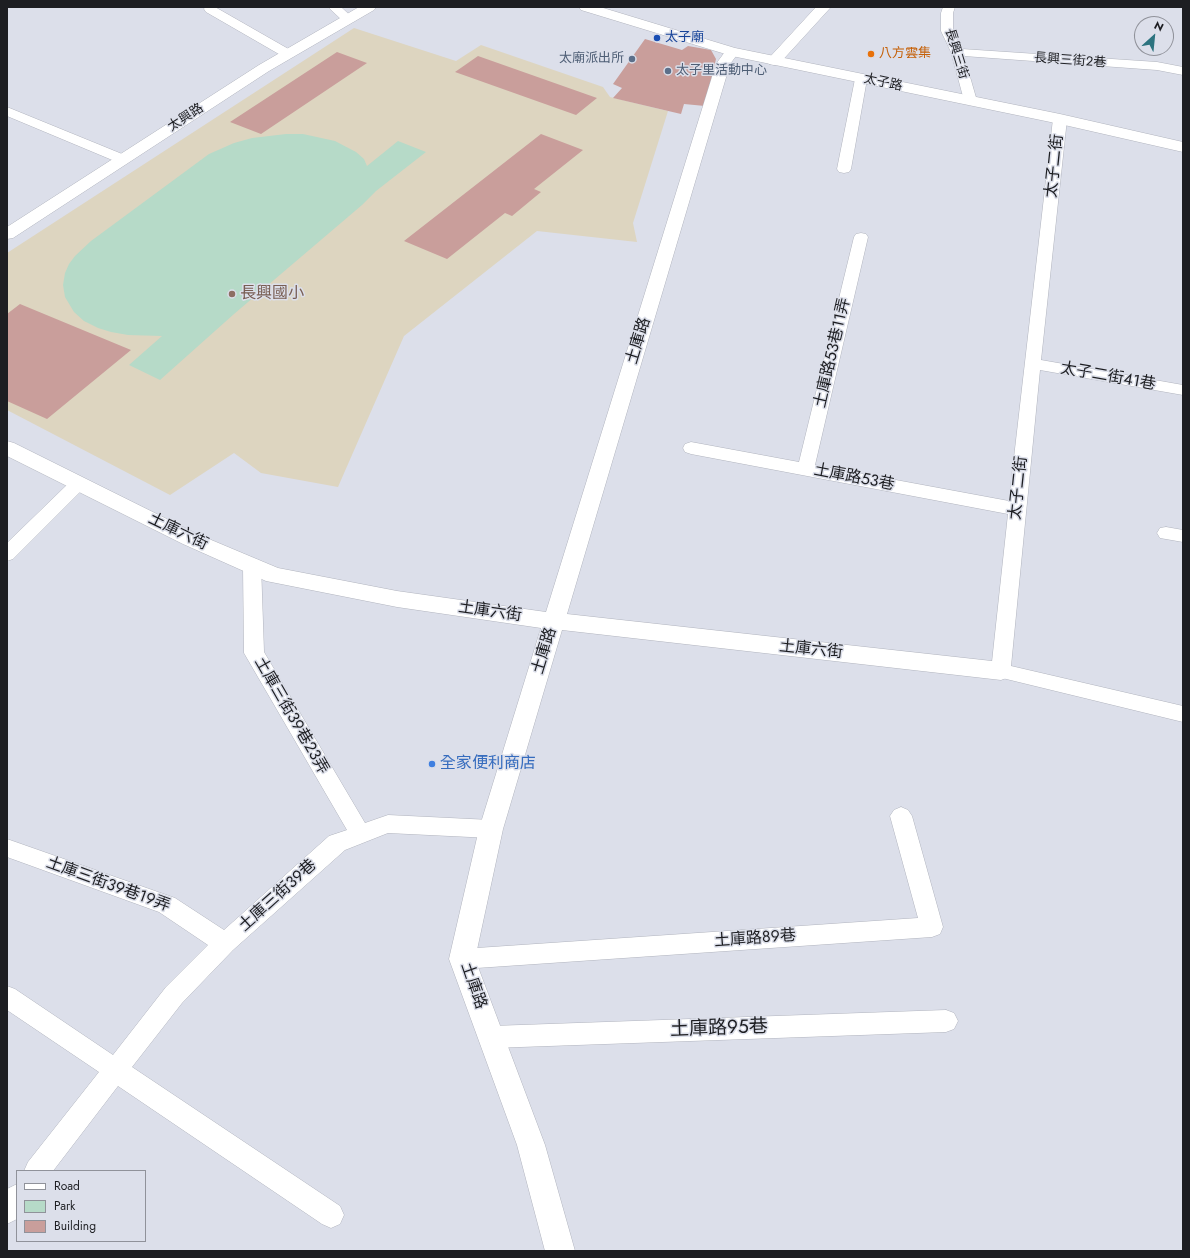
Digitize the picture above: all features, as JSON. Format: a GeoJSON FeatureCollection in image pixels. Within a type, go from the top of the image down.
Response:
{"type":"FeatureCollection","features":[{"type":"Feature","properties":{"kind":"street","name":"太興路"},"geometry":{"type":"LineString","coordinates":[[7,234],[264,68],[369,7]]}},
{"type":"Feature","properties":{"kind":"street","name":"太子路"},"geometry":{"type":"LineString","coordinates":[[586,7],[732,52],[1060,119],[1183,147]]}},
{"type":"Feature","properties":{"kind":"street"},"geometry":{"type":"LineString","coordinates":[[774,61],[824,7]]}},
{"type":"Feature","properties":{"kind":"street","name":"土庫路"},"geometry":{"type":"LineString","coordinates":[[560,1251],[531,1145],[462,959],[491,829],[723,64],[732,52]]}},
{"type":"Feature","properties":{"kind":"street","name":"土庫六街"},"geometry":{"type":"LineString","coordinates":[[7,448],[190,539],[274,575],[397,599],[554,621],[1001,671]]}},
{"type":"Feature","properties":{"kind":"lane"},"geometry":{"type":"LineString","coordinates":[[334,7],[348,19]]}},
{"type":"Feature","properties":{"kind":"lane","name":"長興三街"},"geometry":{"type":"LineString","coordinates":[[949,7],[947,13],[947,31],[957,52],[970,101]]}},
{"type":"Feature","properties":{"kind":"lane"},"geometry":{"type":"LineString","coordinates":[[212,8],[288,54]]}},
{"type":"Feature","properties":{"kind":"lane","name":"長興三街2巷"},"geometry":{"type":"LineString","coordinates":[[957,52],[1156,66],[1183,71]]}},
{"type":"Feature","properties":{"kind":"lane"},"geometry":{"type":"LineString","coordinates":[[844,169],[861,79]]}},
{"type":"Feature","properties":{"kind":"lane"},"geometry":{"type":"LineString","coordinates":[[7,111],[122,159]]}},
{"type":"Feature","properties":{"kind":"lane","name":"太子二街"},"geometry":{"type":"LineString","coordinates":[[1001,671],[1017,509],[1060,119]]}},
{"type":"Feature","properties":{"kind":"lane","name":"土庫路53巷11弄"},"geometry":{"type":"LineString","coordinates":[[806,469],[861,236]]}},
{"type":"Feature","properties":{"kind":"lane","name":"太子二街41巷"},"geometry":{"type":"LineString","coordinates":[[1034,364],[1183,390]]}},
{"type":"Feature","properties":{"kind":"lane","name":"土庫路53巷"},"geometry":{"type":"LineString","coordinates":[[691,448],[1017,509]]}},
{"type":"Feature","properties":{"kind":"lane"},"geometry":{"type":"LineString","coordinates":[[7,554],[79,483]]}},
{"type":"Feature","properties":{"kind":"lane","name":"土庫三街39巷23弄"},"geometry":{"type":"LineString","coordinates":[[252,565],[254,653],[360,834]]}},
{"type":"Feature","properties":{"kind":"lane"},"geometry":{"type":"LineString","coordinates":[[1001,671],[1183,714]]}},
{"type":"Feature","properties":{"kind":"lane","name":"土庫路89巷"},"geometry":{"type":"LineString","coordinates":[[462,959],[932,927],[901,816]]}},
{"type":"Feature","properties":{"kind":"lane","name":"土庫三街39巷"},"geometry":{"type":"LineString","coordinates":[[38,1170],[115,1069],[174,996],[225,943],[336,843],[388,824],[491,829]]}},
{"type":"Feature","properties":{"kind":"lane","name":"土庫三街39巷19弄"},"geometry":{"type":"LineString","coordinates":[[7,848],[167,905],[225,943]]}},
{"type":"Feature","properties":{"kind":"lane"},"geometry":{"type":"LineString","coordinates":[[7,997],[331,1216]]}},
{"type":"Feature","properties":{"kind":"lane","name":"土庫路95巷"},"geometry":{"type":"LineString","coordinates":[[492,1037],[946,1021]]}},
{"type":"Feature","properties":{"kind":"lane"},"geometry":{"type":"LineString","coordinates":[[7,1211],[16,1199]]}},
{"type":"Feature","properties":{"kind":"shaded area","name":"長興國小"},"geometry":{"type":"Polygon","coordinates":[[[354,28],[456,61],[481,45],[603,87],[610,97],[668,111],[633,223],[637,242],[537,231],[404,336],[338,487],[261,473],[234,453],[170,495],[7,410],[7,253],[354,28]]]}},
{"type":"Feature","properties":{"kind":"green space"},"geometry":{"type":"Polygon","coordinates":[[[286,134],[303,134],[335,141],[356,152],[364,159],[367,166],[398,141],[426,152],[376,191],[362,205],[234,314],[160,380],[129,365],[162,336],[128,335],[111,332],[98,328],[84,321],[74,312],[65,297],[63,285],[65,273],[69,264],[91,241],[209,154],[234,143],[252,138],[286,134]]]}},
{"type":"Feature","properties":{"kind":"building","name":"太子里活動中心"},"geometry":{"type":"Polygon","coordinates":[[[645,39],[682,50],[688,46],[711,50],[716,59],[705,106],[684,104],[681,114],[613,98],[622,88],[613,84],[645,39]]]}},
{"type":"Feature","properties":{"kind":"building"},"geometry":{"type":"Polygon","coordinates":[[[337,52],[367,63],[261,134],[230,122],[337,52]]]}},
{"type":"Feature","properties":{"kind":"building"},"geometry":{"type":"Polygon","coordinates":[[[478,56],[597,98],[576,115],[455,72],[478,56]]]}},
{"type":"Feature","properties":{"kind":"building"},"geometry":{"type":"Polygon","coordinates":[[[541,134],[583,150],[534,189],[541,192],[512,216],[505,213],[447,259],[404,241],[541,134]]]}},
{"type":"Feature","properties":{"kind":"building"},"geometry":{"type":"Polygon","coordinates":[[[20,304],[131,350],[47,419],[7,401],[7,314],[20,304]]]}},
{"type":"Feature","properties":{"kind":"place","name":"太子廟"},"geometry":{"type":"Point","coordinates":[657,38]}},
{"type":"Feature","properties":{"kind":"place","name":"八方雲集"},"geometry":{"type":"Point","coordinates":[871,54]}},
{"type":"Feature","properties":{"kind":"place","name":"太廟派出所"},"geometry":{"type":"Point","coordinates":[632,59]}},
{"type":"Feature","properties":{"kind":"place","name":"太子里活動中心"},"geometry":{"type":"Point","coordinates":[668,71]}},
{"type":"Feature","properties":{"kind":"place","name":"長興國小"},"geometry":{"type":"Point","coordinates":[232,294]}},
{"type":"Feature","properties":{"kind":"place","name":"全家便利商店"},"geometry":{"type":"Point","coordinates":[432,764]}}]}
